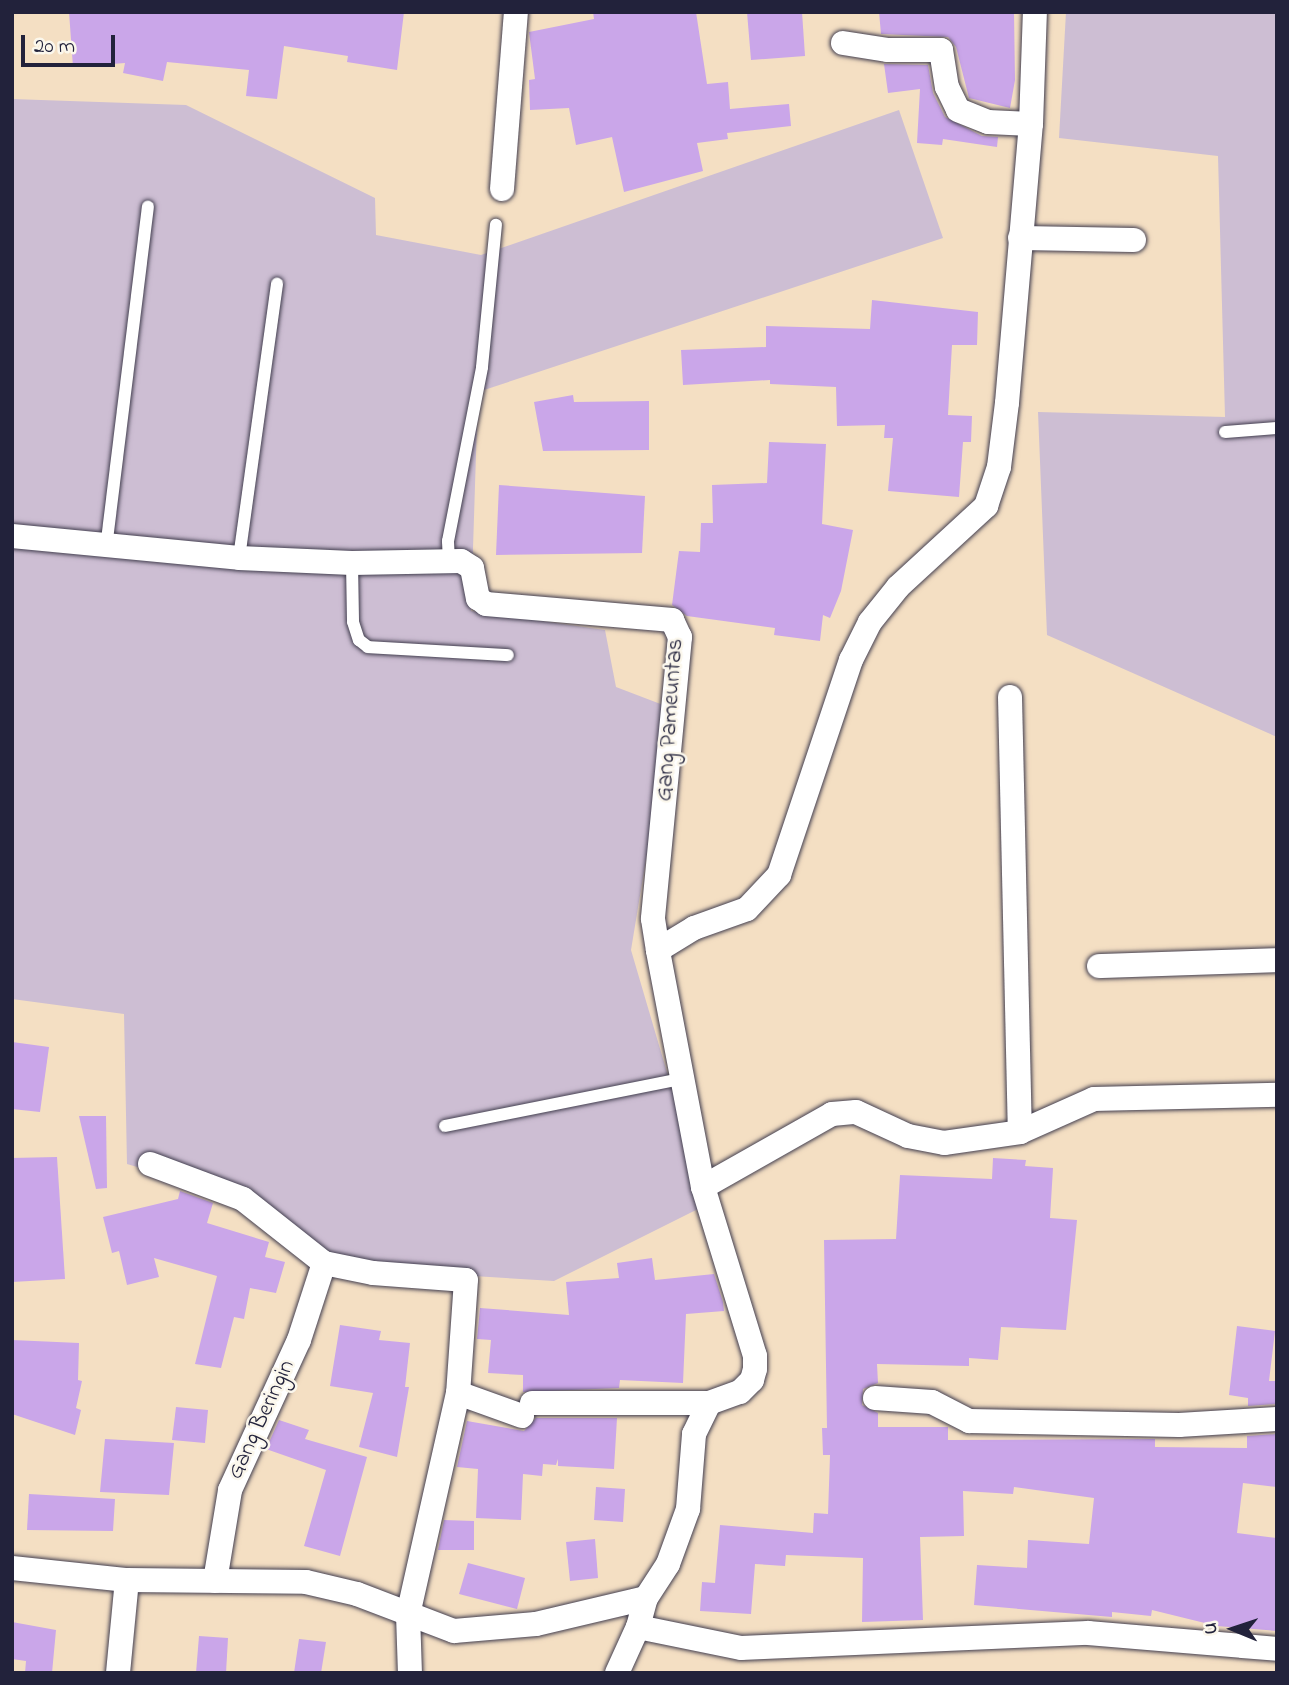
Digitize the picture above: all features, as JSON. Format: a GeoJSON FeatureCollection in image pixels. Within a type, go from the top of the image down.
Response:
{"type":"FeatureCollection","features":[{"type":"Feature","properties":{"kind":"street"},"geometry":{"type":"LineString","coordinates":[[502,188],[516,12]]}},
{"type":"Feature","properties":{"kind":"street"},"geometry":{"type":"LineString","coordinates":[[458,1394],[527,1409],[709,1403],[740,1392],[752,1380],[755,1356],[703,1187],[680,1079],[658,950],[694,928],[747,909],[779,875],[851,660],[870,622],[898,587],[986,506],[999,467],[1031,124],[1035,12]]}},
{"type":"Feature","properties":{"kind":"street"},"geometry":{"type":"LineString","coordinates":[[843,43],[888,50],[940,50],[947,87],[958,110],[988,122],[1031,124]]}},
{"type":"Feature","properties":{"kind":"street"},"geometry":{"type":"LineString","coordinates":[[1020,238],[1134,240]]}},
{"type":"Feature","properties":{"kind":"street"},"geometry":{"type":"LineString","coordinates":[[12,536],[106,548],[239,558],[352,563],[449,561]]}},
{"type":"Feature","properties":{"kind":"street","name":"Gang Pameuntas"},"geometry":{"type":"LineString","coordinates":[[449,561],[472,568],[478,598],[486,604],[672,620],[678,626],[653,919],[658,950]]}},
{"type":"Feature","properties":{"kind":"street"},"geometry":{"type":"LineString","coordinates":[[1010,697],[1020,1132]]}},
{"type":"Feature","properties":{"kind":"street"},"geometry":{"type":"LineString","coordinates":[[1099,966],[1277,960]]}},
{"type":"Feature","properties":{"kind":"street"},"geometry":{"type":"LineString","coordinates":[[703,1187],[832,1114],[856,1112],[908,1136],[944,1143],[1020,1132],[1094,1099],[1277,1095]]}},
{"type":"Feature","properties":{"kind":"street"},"geometry":{"type":"LineString","coordinates":[[150,1164],[243,1199],[324,1263],[373,1273],[466,1280],[458,1394],[408,1614],[410,1673]]}},
{"type":"Feature","properties":{"kind":"street","name":"Gang Beringin"},"geometry":{"type":"LineString","coordinates":[[215,1581],[230,1490],[299,1339],[324,1263]]}},
{"type":"Feature","properties":{"kind":"street"},"geometry":{"type":"LineString","coordinates":[[875,1398],[932,1402],[969,1421],[1179,1425],[1277,1419]]}},
{"type":"Feature","properties":{"kind":"street"},"geometry":{"type":"LineString","coordinates":[[617,1673],[638,1627],[646,1598],[668,1564],[688,1509],[694,1434],[709,1403]]}},
{"type":"Feature","properties":{"kind":"street"},"geometry":{"type":"LineString","coordinates":[[12,1568],[127,1580],[306,1582],[357,1594],[454,1631],[536,1624],[646,1598]]}},
{"type":"Feature","properties":{"kind":"street"},"geometry":{"type":"LineString","coordinates":[[118,1673],[127,1580]]}},
{"type":"Feature","properties":{"kind":"street"},"geometry":{"type":"LineString","coordinates":[[638,1627],[741,1648],[1088,1633],[1277,1649]]}},
{"type":"Feature","properties":{"kind":"lane"},"geometry":{"type":"LineString","coordinates":[[106,548],[148,207]]}},
{"type":"Feature","properties":{"kind":"lane"},"geometry":{"type":"LineString","coordinates":[[449,561],[448,541],[482,367],[496,225]]}},
{"type":"Feature","properties":{"kind":"lane"},"geometry":{"type":"LineString","coordinates":[[239,558],[277,284]]}},
{"type":"Feature","properties":{"kind":"lane"},"geometry":{"type":"LineString","coordinates":[[1225,432],[1277,428]]}},
{"type":"Feature","properties":{"kind":"lane"},"geometry":{"type":"LineString","coordinates":[[352,563],[353,622],[359,640],[368,647],[508,655]]}},
{"type":"Feature","properties":{"kind":"lane"},"geometry":{"type":"LineString","coordinates":[[444,1126],[680,1079]]}},
{"type":"Feature","properties":{"kind":"shaded area"},"geometry":{"type":"Polygon","coordinates":[[[1066,12],[1277,12],[1277,737],[1047,635],[1038,412],[1225,417],[1218,156],[1059,138],[1066,12]]]}},
{"type":"Feature","properties":{"kind":"shaded area"},"geometry":{"type":"Polygon","coordinates":[[[12,99],[186,105],[375,198],[376,235],[481,255],[899,110],[943,238],[478,392],[471,611],[605,630],[616,687],[671,708],[631,950],[706,1205],[554,1281],[327,1267],[246,1199],[127,1164],[124,1014],[12,999],[12,99]]]}},
{"type":"Feature","properties":{"kind":"building"},"geometry":{"type":"Polygon","coordinates":[[[69,12],[404,12],[397,70],[347,62],[348,56],[284,46],[277,99],[246,96],[249,70],[167,62],[163,81],[123,73],[125,63],[73,67],[69,12]]]}},
{"type":"Feature","properties":{"kind":"building"},"geometry":{"type":"Polygon","coordinates":[[[593,12],[696,12],[707,84],[728,82],[730,109],[789,104],[791,126],[727,133],[728,139],[697,143],[703,171],[624,192],[612,137],[576,145],[569,108],[530,110],[529,80],[535,79],[529,32],[594,19],[593,12]]]}},
{"type":"Feature","properties":{"kind":"building"},"geometry":{"type":"Polygon","coordinates":[[[747,12],[802,12],[805,56],[751,60],[747,12]]]}},
{"type":"Feature","properties":{"kind":"building"},"geometry":{"type":"Polygon","coordinates":[[[879,12],[1014,12],[1015,80],[1010,108],[969,98],[956,47],[948,37],[881,34],[879,12]]]}},
{"type":"Feature","properties":{"kind":"building"},"geometry":{"type":"Polygon","coordinates":[[[884,64],[928,65],[933,93],[945,117],[982,136],[998,137],[997,147],[943,139],[942,145],[917,143],[920,89],[888,93],[884,64]]]}},
{"type":"Feature","properties":{"kind":"building"},"geometry":{"type":"Polygon","coordinates":[[[872,300],[978,312],[977,345],[952,345],[948,415],[972,416],[971,442],[963,442],[959,497],[888,491],[893,438],[884,438],[885,425],[837,426],[836,387],[770,384],[770,380],[683,385],[681,350],[766,347],[766,326],[870,329],[872,300]]]}},
{"type":"Feature","properties":{"kind":"building"},"geometry":{"type":"Polygon","coordinates":[[[573,395],[574,402],[649,401],[649,450],[543,451],[534,402],[573,395]]]}},
{"type":"Feature","properties":{"kind":"building"},"geometry":{"type":"Polygon","coordinates":[[[769,442],[826,444],[822,524],[853,530],[841,591],[830,618],[823,615],[820,641],[774,635],[775,628],[687,616],[672,605],[679,551],[700,552],[701,523],[713,523],[712,485],[767,483],[769,442]]]}},
{"type":"Feature","properties":{"kind":"building"},"geometry":{"type":"Polygon","coordinates":[[[499,485],[645,496],[642,553],[496,555],[499,485]]]}},
{"type":"Feature","properties":{"kind":"building"},"geometry":{"type":"Polygon","coordinates":[[[12,1042],[49,1047],[40,1112],[12,1109],[12,1042]]]}},
{"type":"Feature","properties":{"kind":"building"},"geometry":{"type":"Polygon","coordinates":[[[79,1116],[106,1116],[107,1188],[96,1189],[79,1116]]]}},
{"type":"Feature","properties":{"kind":"building"},"geometry":{"type":"Polygon","coordinates":[[[57,1157],[65,1279],[12,1282],[12,1158],[57,1157]]]}},
{"type":"Feature","properties":{"kind":"building"},"geometry":{"type":"Polygon","coordinates":[[[993,1158],[1026,1160],[1025,1166],[1053,1168],[1050,1218],[1077,1220],[1066,1330],[1001,1327],[998,1360],[969,1358],[969,1366],[877,1364],[878,1383],[863,1389],[862,1405],[878,1413],[878,1427],[948,1427],[948,1440],[1155,1439],[1155,1447],[1247,1448],[1247,1436],[1277,1434],[1277,1487],[1243,1483],[1237,1533],[1277,1538],[1277,1631],[1217,1626],[1152,1610],[1151,1616],[1112,1612],[1112,1617],[974,1605],[977,1565],[1027,1568],[1028,1540],[1089,1544],[1094,1498],[1014,1487],[1013,1494],[963,1491],[964,1536],[920,1537],[923,1620],[862,1622],[863,1558],[786,1555],[785,1566],[755,1564],[751,1614],[700,1611],[702,1582],[715,1583],[720,1525],[813,1533],[814,1513],[828,1514],[830,1455],[823,1455],[822,1428],[827,1428],[824,1240],[896,1239],[900,1175],[992,1179],[993,1158]]]}},
{"type":"Feature","properties":{"kind":"building"},"geometry":{"type":"Polygon","coordinates":[[[180,1191],[213,1203],[207,1223],[269,1242],[265,1257],[285,1262],[276,1293],[250,1288],[244,1319],[234,1317],[221,1368],[195,1364],[217,1276],[154,1258],[159,1277],[127,1285],[119,1251],[112,1253],[103,1217],[178,1199],[180,1191]]]}},
{"type":"Feature","properties":{"kind":"building"},"geometry":{"type":"Polygon","coordinates":[[[652,1258],[655,1280],[714,1274],[723,1302],[724,1311],[686,1314],[683,1383],[620,1380],[619,1388],[523,1392],[523,1375],[488,1373],[491,1340],[477,1339],[480,1308],[569,1315],[566,1282],[619,1278],[617,1263],[652,1258]]]}},
{"type":"Feature","properties":{"kind":"building"},"geometry":{"type":"Polygon","coordinates":[[[340,1325],[381,1331],[379,1340],[410,1343],[405,1387],[409,1387],[397,1457],[359,1447],[373,1393],[330,1386],[340,1325]]]}},
{"type":"Feature","properties":{"kind":"building"},"geometry":{"type":"Polygon","coordinates":[[[1237,1326],[1275,1331],[1269,1381],[1277,1381],[1277,1404],[1248,1406],[1248,1398],[1229,1395],[1237,1326]]]}},
{"type":"Feature","properties":{"kind":"building"},"geometry":{"type":"Polygon","coordinates":[[[12,1340],[79,1343],[78,1380],[82,1381],[76,1408],[81,1410],[75,1435],[12,1414],[12,1340]]]}},
{"type":"Feature","properties":{"kind":"building"},"geometry":{"type":"Polygon","coordinates":[[[176,1407],[208,1410],[205,1443],[172,1440],[176,1407]]]}},
{"type":"Feature","properties":{"kind":"building"},"geometry":{"type":"Polygon","coordinates":[[[536,1418],[617,1418],[614,1469],[558,1466],[558,1459],[556,1465],[543,1464],[542,1476],[523,1474],[521,1520],[476,1518],[478,1469],[457,1467],[467,1421],[524,1431],[536,1418]]]}},
{"type":"Feature","properties":{"kind":"building"},"geometry":{"type":"Polygon","coordinates":[[[279,1420],[309,1430],[305,1439],[367,1457],[340,1556],[304,1546],[326,1470],[266,1449],[279,1420]]]}},
{"type":"Feature","properties":{"kind":"building"},"geometry":{"type":"Polygon","coordinates":[[[105,1439],[174,1443],[169,1495],[100,1492],[105,1439]]]}},
{"type":"Feature","properties":{"kind":"building"},"geometry":{"type":"Polygon","coordinates":[[[596,1487],[625,1489],[623,1522],[594,1520],[596,1487]]]}},
{"type":"Feature","properties":{"kind":"building"},"geometry":{"type":"Polygon","coordinates":[[[29,1494],[115,1499],[113,1531],[27,1530],[29,1494]]]}},
{"type":"Feature","properties":{"kind":"building"},"geometry":{"type":"Polygon","coordinates":[[[444,1520],[474,1521],[474,1550],[438,1550],[444,1520]]]}},
{"type":"Feature","properties":{"kind":"building"},"geometry":{"type":"Polygon","coordinates":[[[595,1539],[598,1578],[570,1581],[566,1542],[595,1539]]]}},
{"type":"Feature","properties":{"kind":"building"},"geometry":{"type":"Polygon","coordinates":[[[468,1563],[525,1578],[517,1609],[459,1594],[468,1563]]]}},
{"type":"Feature","properties":{"kind":"building"},"geometry":{"type":"Polygon","coordinates":[[[12,1622],[56,1630],[52,1673],[25,1673],[26,1661],[12,1659],[12,1622]]]}},
{"type":"Feature","properties":{"kind":"building"},"geometry":{"type":"Polygon","coordinates":[[[199,1636],[228,1638],[226,1673],[196,1673],[199,1636]]]}},
{"type":"Feature","properties":{"kind":"building"},"geometry":{"type":"Polygon","coordinates":[[[299,1639],[326,1642],[321,1673],[294,1673],[299,1639]]]}}]}
